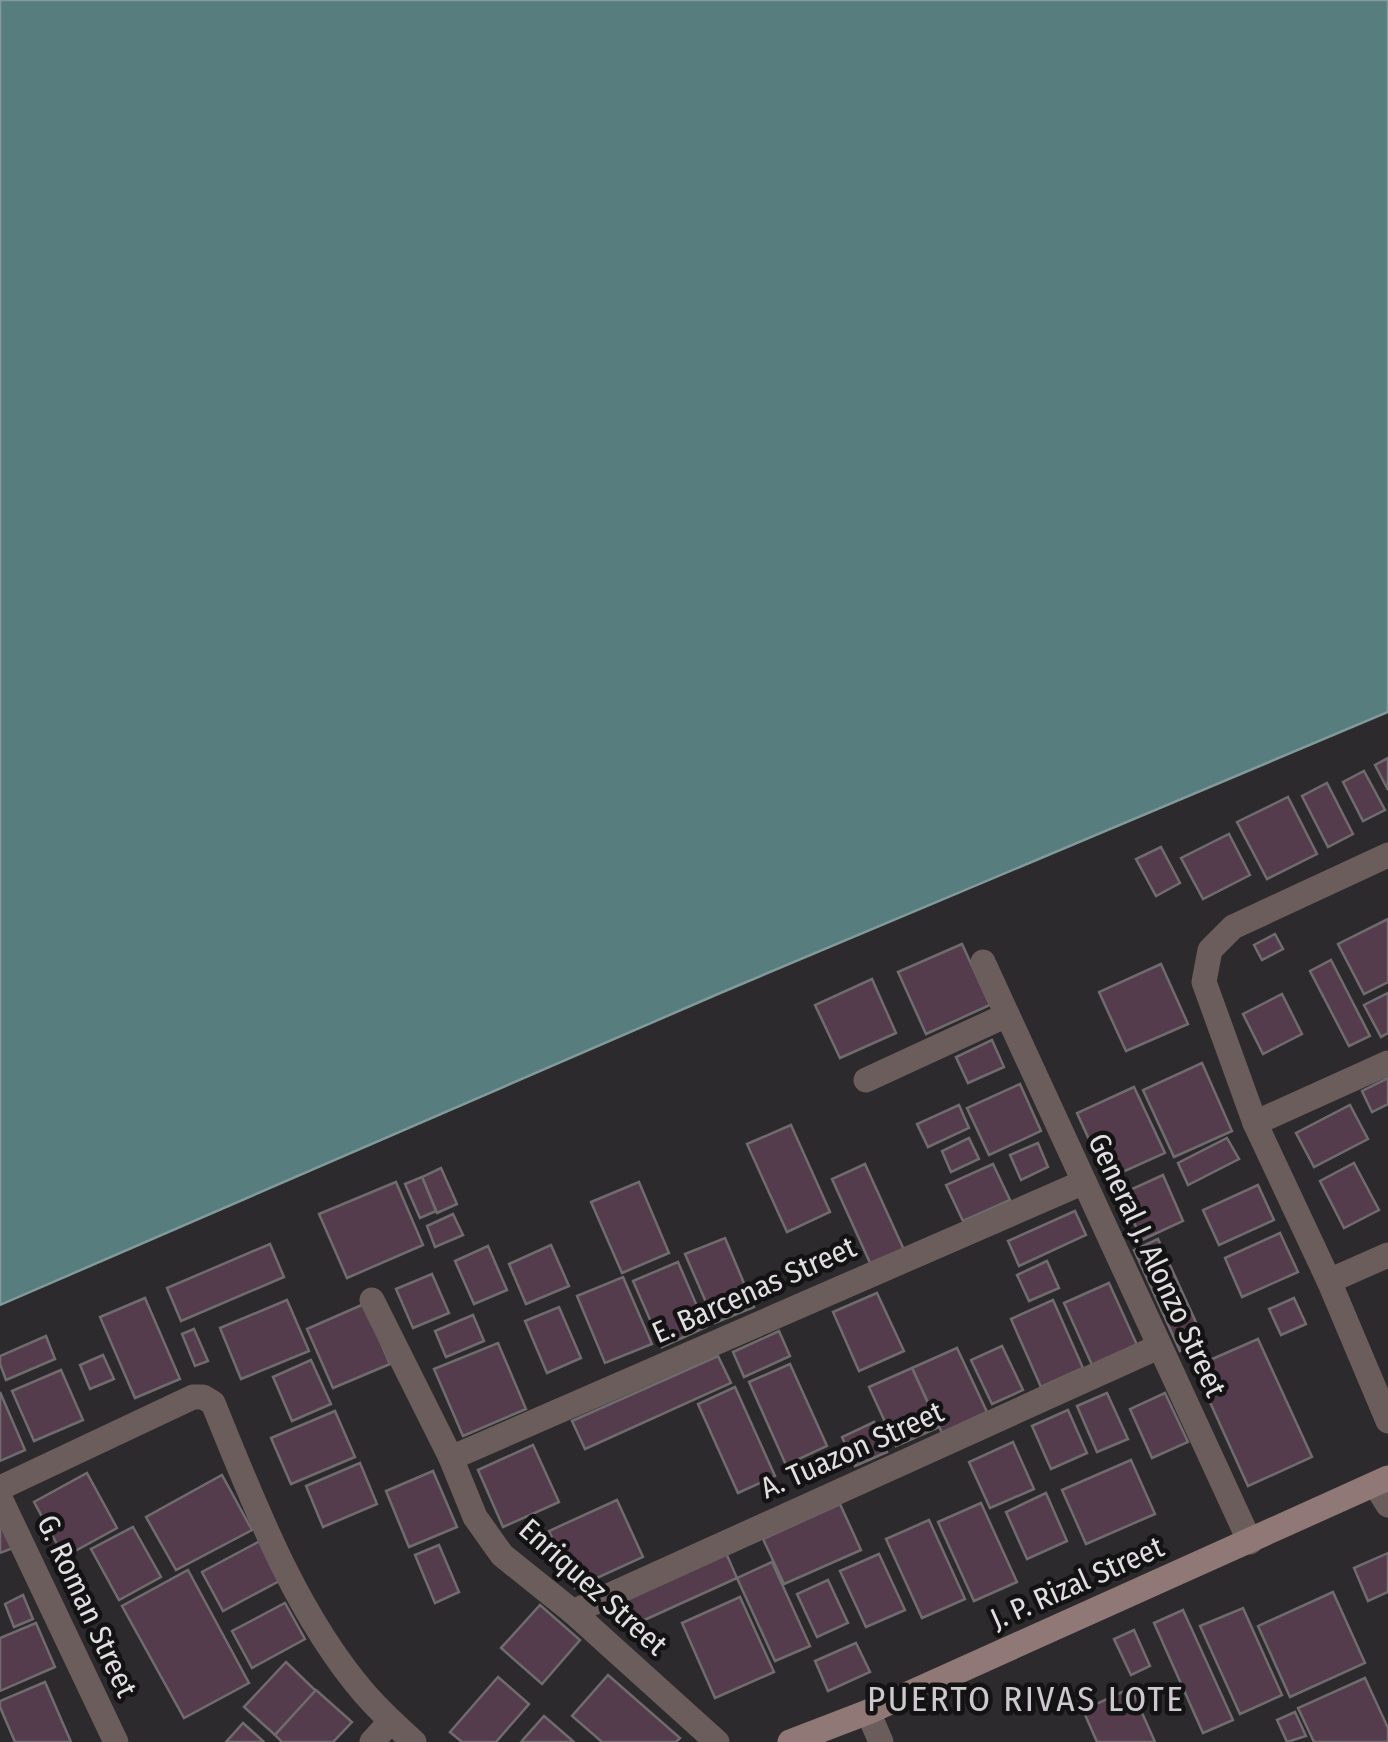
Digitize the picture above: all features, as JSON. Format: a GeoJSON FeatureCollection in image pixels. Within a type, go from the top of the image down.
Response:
{"type":"FeatureCollection","features":[{"type":"Feature","properties":{"kind":"street"},"geometry":{"type":"LineString","coordinates":[[1388,856],[1233,926],[1210,950],[1204,982],[1256,1123],[1388,1421]]}},
{"type":"Feature","properties":{"kind":"street","name":"General J. Alonzo Street"},"geometry":{"type":"LineString","coordinates":[[983,962],[1250,1542]]}},
{"type":"Feature","properties":{"kind":"street"},"geometry":{"type":"LineString","coordinates":[[866,1080],[1007,1014]]}},
{"type":"Feature","properties":{"kind":"street"},"geometry":{"type":"LineString","coordinates":[[1256,1123],[1388,1062]]}},
{"type":"Feature","properties":{"kind":"street","name":"E. Barcenas Street"},"geometry":{"type":"LineString","coordinates":[[450,1458],[1084,1182]]}},
{"type":"Feature","properties":{"kind":"street"},"geometry":{"type":"LineString","coordinates":[[1329,1281],[1388,1255]]}},
{"type":"Feature","properties":{"kind":"street","name":"Enriquez Street"},"geometry":{"type":"LineString","coordinates":[[372,1300],[475,1516],[502,1555],[573,1612],[717,1742]]}},
{"type":"Feature","properties":{"kind":"street","name":"A. Tuazon Street"},"geometry":{"type":"LineString","coordinates":[[573,1612],[1158,1346]]}},
{"type":"Feature","properties":{"kind":"street"},"geometry":{"type":"LineString","coordinates":[[0,1488],[193,1397],[203,1397],[212,1403],[288,1577],[336,1657],[364,1693],[414,1742]]}},
{"type":"Feature","properties":{"kind":"street","name":"J. P. Rizal Street"},"geometry":{"type":"LineString","coordinates":[[790,1742],[868,1712],[1250,1542],[1384,1489]]}},
{"type":"Feature","properties":{"kind":"street","name":"G. Roman Street"},"geometry":{"type":"LineString","coordinates":[[0,1498],[116,1742]]}},
{"type":"Feature","properties":{"kind":"street"},"geometry":{"type":"LineString","coordinates":[[868,1712],[881,1742]]}},
{"type":"Feature","properties":{"kind":"street"},"geometry":{"type":"LineString","coordinates":[[372,1742],[391,1721]]}},
{"type":"Feature","properties":{"kind":"water"},"geometry":{"type":"Polygon","coordinates":[[[0,0],[1388,0],[1388,712],[718,994],[0,1305],[0,0]]]}},
{"type":"Feature","properties":{"kind":"building"},"geometry":{"type":"Polygon","coordinates":[[[1388,758],[1388,790],[1375,765],[1388,758]]]}},
{"type":"Feature","properties":{"kind":"building"},"geometry":{"type":"Polygon","coordinates":[[[1364,771],[1385,810],[1363,821],[1343,782],[1364,771]]]}},
{"type":"Feature","properties":{"kind":"building"},"geometry":{"type":"Polygon","coordinates":[[[1327,783],[1353,834],[1328,847],[1302,796],[1327,783]]]}},
{"type":"Feature","properties":{"kind":"building"},"geometry":{"type":"Polygon","coordinates":[[[1288,797],[1317,854],[1267,879],[1237,822],[1288,797]]]}},
{"type":"Feature","properties":{"kind":"building"},"geometry":{"type":"Polygon","coordinates":[[[1229,834],[1250,875],[1203,899],[1181,858],[1229,834]]]}},
{"type":"Feature","properties":{"kind":"building"},"geometry":{"type":"Polygon","coordinates":[[[1161,847],[1180,883],[1156,896],[1136,859],[1161,847]]]}},
{"type":"Feature","properties":{"kind":"building"},"geometry":{"type":"Polygon","coordinates":[[[1388,919],[1388,982],[1364,994],[1338,944],[1388,919]]]}},
{"type":"Feature","properties":{"kind":"building"},"geometry":{"type":"Polygon","coordinates":[[[1275,934],[1283,949],[1262,960],[1254,945],[1275,934]]]}},
{"type":"Feature","properties":{"kind":"building"},"geometry":{"type":"Polygon","coordinates":[[[962,944],[990,1005],[926,1034],[898,972],[962,944]]]}},
{"type":"Feature","properties":{"kind":"building"},"geometry":{"type":"Polygon","coordinates":[[[1331,960],[1370,1036],[1349,1046],[1310,971],[1331,960]]]}},
{"type":"Feature","properties":{"kind":"building"},"geometry":{"type":"Polygon","coordinates":[[[1161,964],[1188,1024],[1126,1051],[1099,992],[1161,964]]]}},
{"type":"Feature","properties":{"kind":"building"},"geometry":{"type":"Polygon","coordinates":[[[872,979],[896,1033],[840,1058],[815,1005],[872,979]]]}},
{"type":"Feature","properties":{"kind":"building"},"geometry":{"type":"Polygon","coordinates":[[[1388,993],[1388,1033],[1381,1037],[1364,1005],[1388,993]]]}},
{"type":"Feature","properties":{"kind":"building"},"geometry":{"type":"Polygon","coordinates":[[[1282,994],[1302,1034],[1263,1054],[1243,1014],[1282,994]]]}},
{"type":"Feature","properties":{"kind":"building"},"geometry":{"type":"Polygon","coordinates":[[[992,1040],[1004,1067],[968,1083],[956,1057],[992,1040]]]}},
{"type":"Feature","properties":{"kind":"building"},"geometry":{"type":"Polygon","coordinates":[[[1202,1063],[1232,1131],[1174,1157],[1143,1090],[1202,1063]]]}},
{"type":"Feature","properties":{"kind":"building"},"geometry":{"type":"Polygon","coordinates":[[[1388,1078],[1388,1104],[1372,1112],[1362,1091],[1388,1078]]]}},
{"type":"Feature","properties":{"kind":"building"},"geometry":{"type":"Polygon","coordinates":[[[1020,1084],[1041,1131],[989,1155],[967,1108],[1020,1084]]]}},
{"type":"Feature","properties":{"kind":"building"},"geometry":{"type":"Polygon","coordinates":[[[1134,1087],[1165,1153],[1107,1179],[1077,1113],[1134,1087]]]}},
{"type":"Feature","properties":{"kind":"building"},"geometry":{"type":"Polygon","coordinates":[[[959,1105],[969,1128],[928,1147],[917,1124],[959,1105]]]}},
{"type":"Feature","properties":{"kind":"building"},"geometry":{"type":"Polygon","coordinates":[[[1350,1105],[1368,1139],[1314,1167],[1296,1133],[1350,1105]]]}},
{"type":"Feature","properties":{"kind":"building"},"geometry":{"type":"Polygon","coordinates":[[[791,1125],[830,1212],[787,1232],[747,1144],[791,1125]]]}},
{"type":"Feature","properties":{"kind":"building"},"geometry":{"type":"Polygon","coordinates":[[[969,1138],[979,1159],[951,1172],[942,1151],[969,1138]]]}},
{"type":"Feature","properties":{"kind":"building"},"geometry":{"type":"Polygon","coordinates":[[[1227,1138],[1239,1159],[1188,1185],[1178,1163],[1227,1138]]]}},
{"type":"Feature","properties":{"kind":"building"},"geometry":{"type":"Polygon","coordinates":[[[1038,1143],[1048,1167],[1021,1180],[1010,1155],[1038,1143]]]}},
{"type":"Feature","properties":{"kind":"building"},"geometry":{"type":"Polygon","coordinates":[[[1354,1163],[1379,1210],[1344,1228],[1320,1181],[1354,1163]]]}},
{"type":"Feature","properties":{"kind":"building"},"geometry":{"type":"Polygon","coordinates":[[[865,1164],[904,1250],[871,1265],[832,1179],[865,1164]]]}},
{"type":"Feature","properties":{"kind":"building"},"geometry":{"type":"Polygon","coordinates":[[[993,1164],[1010,1200],[963,1221],[946,1185],[993,1164]]]}},
{"type":"Feature","properties":{"kind":"building"},"geometry":{"type":"Polygon","coordinates":[[[441,1168],[457,1204],[437,1213],[422,1177],[441,1168]]]}},
{"type":"Feature","properties":{"kind":"building"},"geometry":{"type":"Polygon","coordinates":[[[1163,1175],[1183,1221],[1142,1240],[1121,1194],[1163,1175]]]}},
{"type":"Feature","properties":{"kind":"building"},"geometry":{"type":"Polygon","coordinates":[[[422,1177],[436,1211],[420,1218],[405,1184],[422,1177]]]}},
{"type":"Feature","properties":{"kind":"building"},"geometry":{"type":"Polygon","coordinates":[[[396,1182],[423,1245],[347,1278],[319,1214],[396,1182]]]}},
{"type":"Feature","properties":{"kind":"building"},"geometry":{"type":"Polygon","coordinates":[[[639,1182],[669,1253],[622,1273],[591,1202],[639,1182]]]}},
{"type":"Feature","properties":{"kind":"building"},"geometry":{"type":"Polygon","coordinates":[[[1258,1185],[1274,1220],[1219,1245],[1203,1210],[1258,1185]]]}},
{"type":"Feature","properties":{"kind":"building"},"geometry":{"type":"Polygon","coordinates":[[[1075,1211],[1086,1235],[1019,1266],[1008,1241],[1075,1211]]]}},
{"type":"Feature","properties":{"kind":"building"},"geometry":{"type":"Polygon","coordinates":[[[453,1214],[463,1235],[435,1247],[427,1226],[453,1214]]]}},
{"type":"Feature","properties":{"kind":"building"},"geometry":{"type":"Polygon","coordinates":[[[1280,1233],[1298,1272],[1242,1297],[1225,1258],[1280,1233]]]}},
{"type":"Feature","properties":{"kind":"building"},"geometry":{"type":"Polygon","coordinates":[[[725,1238],[754,1307],[715,1323],[685,1254],[725,1238]]]}},
{"type":"Feature","properties":{"kind":"building"},"geometry":{"type":"Polygon","coordinates":[[[1158,1239],[1204,1340],[1180,1351],[1134,1250],[1158,1239]]]}},
{"type":"Feature","properties":{"kind":"building"},"geometry":{"type":"Polygon","coordinates":[[[270,1244],[284,1277],[181,1321],[167,1288],[270,1244]]]}},
{"type":"Feature","properties":{"kind":"building"},"geometry":{"type":"Polygon","coordinates":[[[551,1245],[569,1286],[526,1304],[509,1264],[551,1245]]]}},
{"type":"Feature","properties":{"kind":"building"},"geometry":{"type":"Polygon","coordinates":[[[488,1246],[507,1290],[474,1304],[455,1261],[488,1246]]]}},
{"type":"Feature","properties":{"kind":"building"},"geometry":{"type":"Polygon","coordinates":[[[1047,1261],[1059,1288],[1029,1301],[1017,1275],[1047,1261]]]}},
{"type":"Feature","properties":{"kind":"building"},"geometry":{"type":"Polygon","coordinates":[[[678,1262],[706,1327],[662,1347],[633,1281],[678,1262]]]}},
{"type":"Feature","properties":{"kind":"building"},"geometry":{"type":"Polygon","coordinates":[[[432,1274],[449,1313],[413,1328],[396,1289],[432,1274]]]}},
{"type":"Feature","properties":{"kind":"building"},"geometry":{"type":"Polygon","coordinates":[[[623,1277],[652,1344],[605,1363],[577,1296],[623,1277]]]}},
{"type":"Feature","properties":{"kind":"building"},"geometry":{"type":"Polygon","coordinates":[[[1109,1283],[1138,1347],[1093,1367],[1064,1303],[1109,1283]]]}},
{"type":"Feature","properties":{"kind":"building"},"geometry":{"type":"Polygon","coordinates":[[[877,1293],[904,1351],[859,1371],[833,1312],[877,1293]]]}},
{"type":"Feature","properties":{"kind":"building"},"geometry":{"type":"Polygon","coordinates":[[[145,1298],[180,1379],[135,1398],[100,1317],[145,1298]]]}},
{"type":"Feature","properties":{"kind":"building"},"geometry":{"type":"Polygon","coordinates":[[[1294,1298],[1306,1324],[1281,1335],[1269,1309],[1294,1298]]]}},
{"type":"Feature","properties":{"kind":"building"},"geometry":{"type":"Polygon","coordinates":[[[287,1300],[309,1351],[241,1379],[220,1328],[287,1300]]]}},
{"type":"Feature","properties":{"kind":"building"},"geometry":{"type":"Polygon","coordinates":[[[1053,1300],[1083,1368],[1041,1387],[1011,1319],[1053,1300]]]}},
{"type":"Feature","properties":{"kind":"building"},"geometry":{"type":"Polygon","coordinates":[[[364,1304],[390,1364],[333,1388],[307,1329],[364,1304]]]}},
{"type":"Feature","properties":{"kind":"building"},"geometry":{"type":"Polygon","coordinates":[[[559,1307],[581,1358],[547,1373],[525,1321],[559,1307]]]}},
{"type":"Feature","properties":{"kind":"building"},"geometry":{"type":"Polygon","coordinates":[[[473,1315],[484,1341],[446,1357],[435,1331],[473,1315]]]}},
{"type":"Feature","properties":{"kind":"building"},"geometry":{"type":"Polygon","coordinates":[[[194,1329],[208,1361],[195,1366],[182,1334],[194,1329]]]}},
{"type":"Feature","properties":{"kind":"building"},"geometry":{"type":"Polygon","coordinates":[[[779,1331],[790,1356],[744,1377],[733,1352],[779,1331]]]}},
{"type":"Feature","properties":{"kind":"building"},"geometry":{"type":"Polygon","coordinates":[[[46,1336],[55,1359],[6,1380],[0,1356],[46,1336]]]}},
{"type":"Feature","properties":{"kind":"building"},"geometry":{"type":"Polygon","coordinates":[[[1258,1339],[1312,1457],[1248,1486],[1194,1367],[1258,1339]]]}},
{"type":"Feature","properties":{"kind":"building"},"geometry":{"type":"Polygon","coordinates":[[[498,1343],[526,1409],[463,1436],[434,1369],[498,1343]]]}},
{"type":"Feature","properties":{"kind":"building"},"geometry":{"type":"Polygon","coordinates":[[[1002,1346],[1023,1390],[992,1404],[971,1360],[1002,1346]]]}},
{"type":"Feature","properties":{"kind":"building"},"geometry":{"type":"Polygon","coordinates":[[[957,1348],[987,1412],[942,1433],[912,1368],[957,1348]]]}},
{"type":"Feature","properties":{"kind":"building"},"geometry":{"type":"Polygon","coordinates":[[[103,1355],[114,1379],[90,1389],[80,1365],[103,1355]]]}},
{"type":"Feature","properties":{"kind":"building"},"geometry":{"type":"Polygon","coordinates":[[[718,1356],[731,1383],[585,1449],[572,1421],[718,1356]]]}},
{"type":"Feature","properties":{"kind":"building"},"geometry":{"type":"Polygon","coordinates":[[[311,1360],[331,1404],[292,1421],[273,1377],[311,1360]]]}},
{"type":"Feature","properties":{"kind":"building"},"geometry":{"type":"Polygon","coordinates":[[[790,1364],[827,1446],[786,1465],[749,1382],[790,1364]]]}},
{"type":"Feature","properties":{"kind":"building"},"geometry":{"type":"Polygon","coordinates":[[[912,1368],[939,1427],[896,1446],[869,1387],[912,1368]]]}},
{"type":"Feature","properties":{"kind":"building"},"geometry":{"type":"Polygon","coordinates":[[[61,1370],[83,1420],[34,1441],[12,1391],[61,1370]]]}},
{"type":"Feature","properties":{"kind":"building"},"geometry":{"type":"Polygon","coordinates":[[[735,1387],[775,1476],[738,1493],[698,1404],[735,1387]]]}},
{"type":"Feature","properties":{"kind":"building"},"geometry":{"type":"Polygon","coordinates":[[[0,1392],[25,1450],[0,1461],[0,1392]]]}},
{"type":"Feature","properties":{"kind":"building"},"geometry":{"type":"Polygon","coordinates":[[[1107,1393],[1128,1439],[1097,1452],[1077,1406],[1107,1393]]]}},
{"type":"Feature","properties":{"kind":"building"},"geometry":{"type":"Polygon","coordinates":[[[1165,1393],[1188,1442],[1152,1458],[1130,1409],[1165,1393]]]}},
{"type":"Feature","properties":{"kind":"building"},"geometry":{"type":"Polygon","coordinates":[[[1068,1410],[1087,1453],[1051,1469],[1032,1426],[1068,1410]]]}},
{"type":"Feature","properties":{"kind":"building"},"geometry":{"type":"Polygon","coordinates":[[[335,1411],[355,1457],[291,1484],[271,1438],[335,1411]]]}},
{"type":"Feature","properties":{"kind":"building"},"geometry":{"type":"Polygon","coordinates":[[[874,1422],[887,1452],[855,1466],[842,1437],[874,1422]]]}},
{"type":"Feature","properties":{"kind":"building"},"geometry":{"type":"Polygon","coordinates":[[[1013,1442],[1034,1489],[990,1508],[969,1462],[1013,1442]]]}},
{"type":"Feature","properties":{"kind":"building"},"geometry":{"type":"Polygon","coordinates":[[[533,1445],[559,1502],[503,1527],[478,1470],[533,1445]]]}},
{"type":"Feature","properties":{"kind":"building"},"geometry":{"type":"Polygon","coordinates":[[[1131,1460],[1155,1514],[1086,1544],[1062,1490],[1131,1460]]]}},
{"type":"Feature","properties":{"kind":"building"},"geometry":{"type":"Polygon","coordinates":[[[360,1463],[377,1504],[323,1527],[306,1486],[360,1463]]]}},
{"type":"Feature","properties":{"kind":"building"},"geometry":{"type":"Polygon","coordinates":[[[433,1471],[457,1527],[409,1547],[386,1491],[433,1471]]]}},
{"type":"Feature","properties":{"kind":"building"},"geometry":{"type":"Polygon","coordinates":[[[87,1473],[117,1528],[64,1557],[34,1502],[87,1473]]]}},
{"type":"Feature","properties":{"kind":"building"},"geometry":{"type":"Polygon","coordinates":[[[222,1475],[252,1530],[176,1570],[146,1517],[222,1475]]]}},
{"type":"Feature","properties":{"kind":"building"},"geometry":{"type":"Polygon","coordinates":[[[1046,1493],[1067,1541],[1027,1559],[1006,1512],[1046,1493]]]}},
{"type":"Feature","properties":{"kind":"building"},"geometry":{"type":"Polygon","coordinates":[[[617,1500],[643,1557],[575,1588],[549,1531],[617,1500]]]}},
{"type":"Feature","properties":{"kind":"building"},"geometry":{"type":"Polygon","coordinates":[[[981,1503],[1017,1582],[974,1601],[938,1522],[981,1503]]]}},
{"type":"Feature","properties":{"kind":"building"},"geometry":{"type":"Polygon","coordinates":[[[840,1504],[861,1550],[784,1584],[763,1539],[840,1504]]]}},
{"type":"Feature","properties":{"kind":"building"},"geometry":{"type":"Polygon","coordinates":[[[0,1516],[13,1548],[0,1553],[0,1516]]]}},
{"type":"Feature","properties":{"kind":"building"},"geometry":{"type":"Polygon","coordinates":[[[929,1520],[965,1599],[922,1618],[886,1539],[929,1520]]]}},
{"type":"Feature","properties":{"kind":"building"},"geometry":{"type":"Polygon","coordinates":[[[133,1527],[161,1577],[119,1600],[91,1549],[133,1527]]]}},
{"type":"Feature","properties":{"kind":"building"},"geometry":{"type":"Polygon","coordinates":[[[262,1540],[283,1579],[223,1611],[202,1572],[262,1540]]]}},
{"type":"Feature","properties":{"kind":"building"},"geometry":{"type":"Polygon","coordinates":[[[439,1545],[459,1592],[435,1603],[415,1555],[439,1545]]]}},
{"type":"Feature","properties":{"kind":"building"},"geometry":{"type":"Polygon","coordinates":[[[726,1553],[737,1578],[629,1627],[617,1602],[726,1553]]]}},
{"type":"Feature","properties":{"kind":"building"},"geometry":{"type":"Polygon","coordinates":[[[1388,1553],[1388,1592],[1368,1601],[1354,1568],[1388,1553]]]}},
{"type":"Feature","properties":{"kind":"building"},"geometry":{"type":"Polygon","coordinates":[[[879,1554],[905,1610],[866,1627],[840,1571],[879,1554]]]}},
{"type":"Feature","properties":{"kind":"building"},"geometry":{"type":"Polygon","coordinates":[[[772,1562],[810,1646],[775,1661],[737,1578],[772,1562]]]}},
{"type":"Feature","properties":{"kind":"building"},"geometry":{"type":"Polygon","coordinates":[[[188,1570],[249,1683],[184,1718],[122,1606],[188,1570]]]}},
{"type":"Feature","properties":{"kind":"building"},"geometry":{"type":"Polygon","coordinates":[[[828,1580],[848,1623],[817,1637],[797,1594],[828,1580]]]}},
{"type":"Feature","properties":{"kind":"building"},"geometry":{"type":"Polygon","coordinates":[[[1333,1592],[1365,1663],[1290,1697],[1258,1626],[1333,1592]]]}},
{"type":"Feature","properties":{"kind":"building"},"geometry":{"type":"Polygon","coordinates":[[[23,1595],[33,1619],[14,1627],[5,1604],[23,1595]]]}},
{"type":"Feature","properties":{"kind":"building"},"geometry":{"type":"Polygon","coordinates":[[[740,1597],[774,1672],[715,1698],[682,1623],[740,1597]]]}},
{"type":"Feature","properties":{"kind":"building"},"geometry":{"type":"Polygon","coordinates":[[[285,1603],[305,1639],[252,1668],[232,1631],[285,1603]]]}},
{"type":"Feature","properties":{"kind":"building"},"geometry":{"type":"Polygon","coordinates":[[[540,1605],[580,1640],[542,1684],[501,1648],[540,1605]]]}},
{"type":"Feature","properties":{"kind":"building"},"geometry":{"type":"Polygon","coordinates":[[[1243,1608],[1282,1695],[1240,1714],[1200,1626],[1243,1608]]]}},
{"type":"Feature","properties":{"kind":"building"},"geometry":{"type":"Polygon","coordinates":[[[1183,1610],[1233,1720],[1203,1733],[1154,1623],[1183,1610]]]}},
{"type":"Feature","properties":{"kind":"building"},"geometry":{"type":"Polygon","coordinates":[[[36,1623],[55,1667],[0,1691],[0,1638],[36,1623]]]}},
{"type":"Feature","properties":{"kind":"building"},"geometry":{"type":"Polygon","coordinates":[[[1134,1630],[1150,1666],[1131,1675],[1114,1639],[1134,1630]]]}},
{"type":"Feature","properties":{"kind":"building"},"geometry":{"type":"Polygon","coordinates":[[[856,1643],[870,1672],[828,1691],[815,1661],[856,1643]]]}},
{"type":"Feature","properties":{"kind":"building"},"geometry":{"type":"Polygon","coordinates":[[[286,1662],[316,1691],[275,1735],[244,1707],[286,1662]]]}},
{"type":"Feature","properties":{"kind":"building"},"geometry":{"type":"Polygon","coordinates":[[[608,1675],[680,1738],[676,1742],[602,1742],[572,1716],[608,1675]]]}},
{"type":"Feature","properties":{"kind":"building"},"geometry":{"type":"Polygon","coordinates":[[[498,1677],[529,1704],[496,1742],[462,1742],[450,1732],[498,1677]]]}},
{"type":"Feature","properties":{"kind":"building"},"geometry":{"type":"Polygon","coordinates":[[[1365,1678],[1388,1728],[1388,1742],[1314,1742],[1298,1708],[1365,1678]]]}},
{"type":"Feature","properties":{"kind":"building"},"geometry":{"type":"Polygon","coordinates":[[[45,1682],[71,1742],[15,1742],[0,1701],[45,1682]]]}},
{"type":"Feature","properties":{"kind":"building"},"geometry":{"type":"Polygon","coordinates":[[[1131,1688],[1155,1742],[1097,1742],[1083,1710],[1131,1688]]]}},
{"type":"Feature","properties":{"kind":"building"},"geometry":{"type":"Polygon","coordinates":[[[316,1690],[352,1722],[333,1742],[282,1742],[275,1735],[316,1690]]]}},
{"type":"Feature","properties":{"kind":"building"},"geometry":{"type":"Polygon","coordinates":[[[1295,1712],[1306,1736],[1287,1742],[1277,1720],[1295,1712]]]}},
{"type":"Feature","properties":{"kind":"building"},"geometry":{"type":"Polygon","coordinates":[[[544,1716],[574,1742],[521,1742],[544,1716]]]}},
{"type":"Feature","properties":{"kind":"building"},"geometry":{"type":"Polygon","coordinates":[[[243,1723],[264,1742],[226,1742],[243,1723]]]}},
{"type":"Feature","properties":{"kind":"district","name":"PUERTO RIVAS LOTE"},"geometry":{"type":"Point","coordinates":[1026,1699]}}]}
